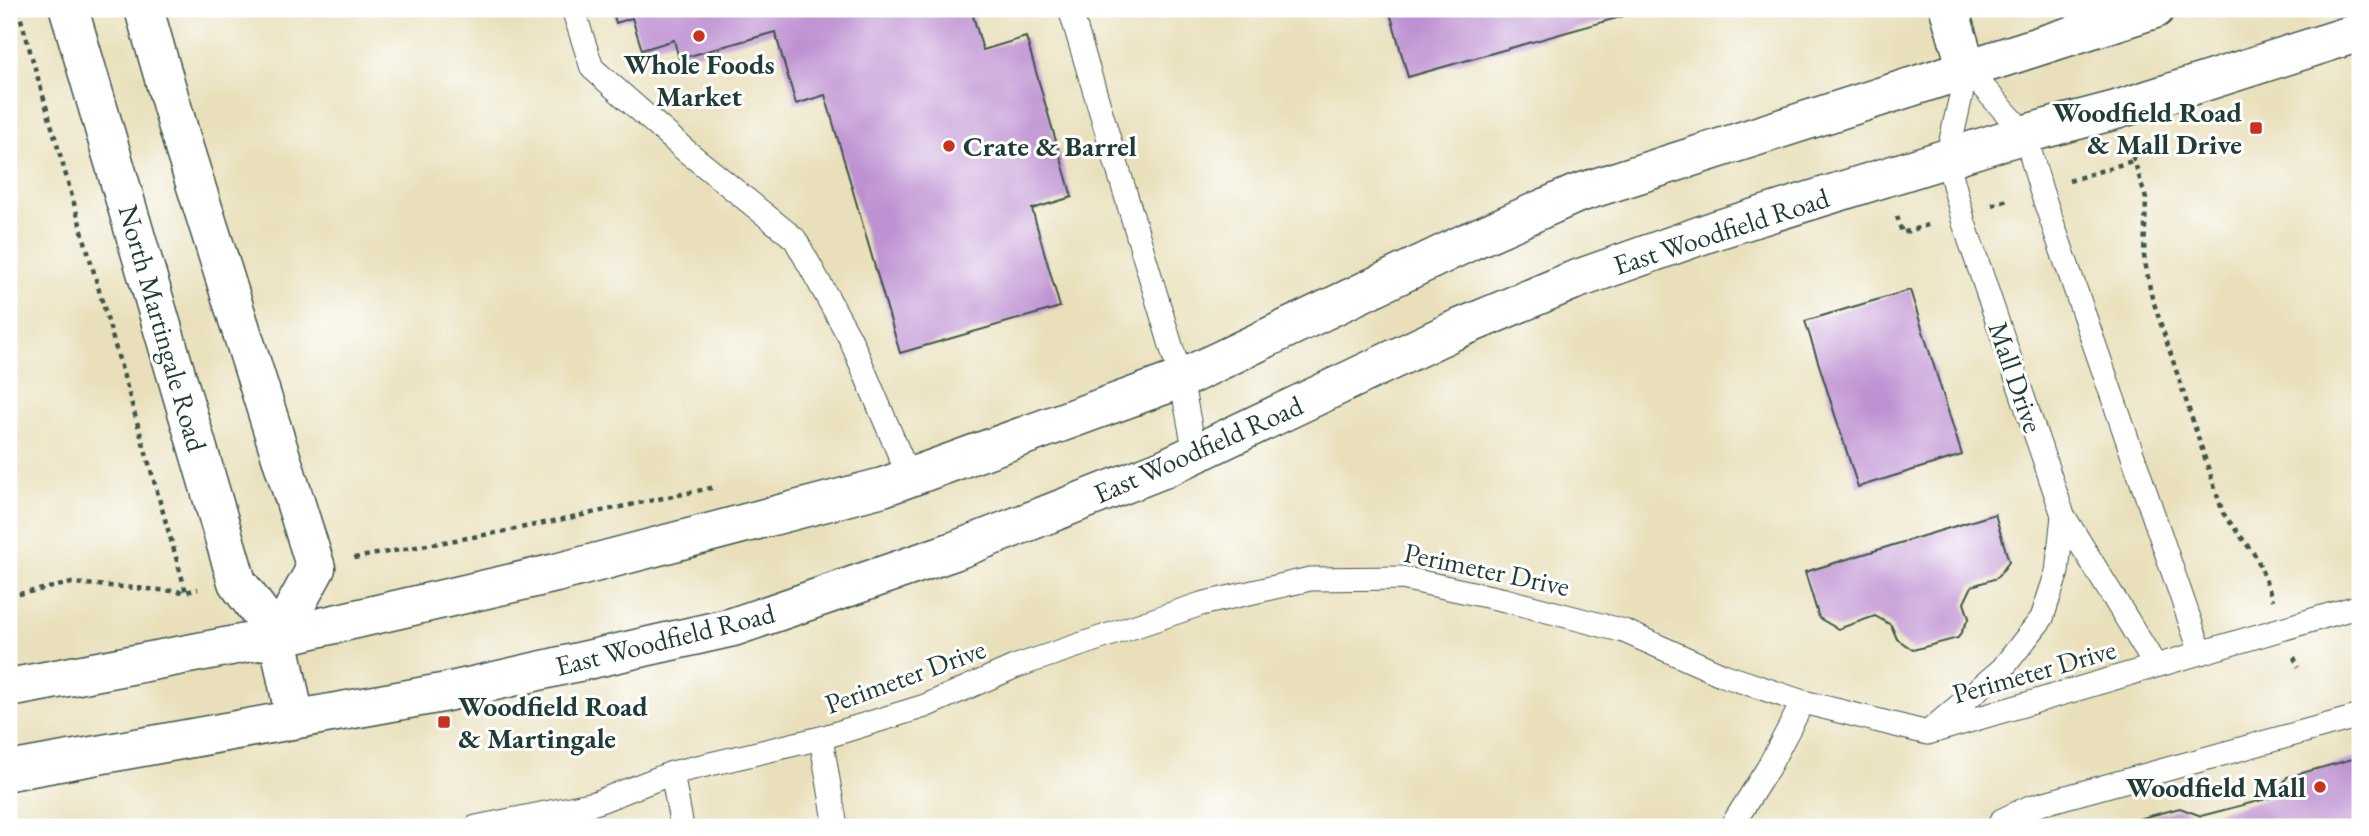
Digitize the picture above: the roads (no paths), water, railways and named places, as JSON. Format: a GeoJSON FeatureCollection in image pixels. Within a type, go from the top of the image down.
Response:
{"type":"FeatureCollection","features":[{"type":"Feature","properties":{"kind":"street","name":"North Martingale Road"},"geometry":{"type":"LineString","coordinates":[[69,9],[237,582],[278,637],[295,719]]}},
{"type":"Feature","properties":{"kind":"street"},"geometry":{"type":"LineString","coordinates":[[144,9],[188,162],[316,568],[278,637]]}},
{"type":"Feature","properties":{"kind":"street","name":"Mall Drive"},"geometry":{"type":"LineString","coordinates":[[1949,9],[1967,69]]}},
{"type":"Feature","properties":{"kind":"street"},"geometry":{"type":"LineString","coordinates":[[9,688],[278,637],[556,573],[909,478],[1181,379],[1468,242],[1576,194],[2155,9]]}},
{"type":"Feature","properties":{"kind":"street","name":"East Woodfield Road"},"geometry":{"type":"LineString","coordinates":[[9,771],[442,693],[733,627],[954,551],[1163,469],[1453,331],[1573,281],[1716,230],[2025,134],[2116,110],[2360,32]]}},
{"type":"Feature","properties":{"kind":"lane"},"geometry":{"type":"LineString","coordinates":[[573,9],[592,68],[794,239],[850,338],[909,478]]}},
{"type":"Feature","properties":{"kind":"lane"},"geometry":{"type":"LineString","coordinates":[[1070,9],[1181,379],[1195,453]]}},
{"type":"Feature","properties":{"kind":"lane","name":"Mall Drive"},"geometry":{"type":"LineString","coordinates":[[1967,69],[2025,134],[2041,190],[2201,653]]}},
{"type":"Feature","properties":{"kind":"lane","name":"Mall Drive"},"geometry":{"type":"LineString","coordinates":[[1967,69],[1947,158],[1964,223],[2063,516],[2155,665]]}},
{"type":"Feature","properties":{"kind":"lane"},"geometry":{"type":"LineString","coordinates":[[1928,733],[2002,669],[2042,618],[2057,572],[2063,516]]}},
{"type":"Feature","properties":{"kind":"lane","name":"Perimeter Drive"},"geometry":{"type":"LineString","coordinates":[[476,827],[595,803],[672,773],[821,738],[925,706],[1014,667],[1201,604],[1310,579],[1402,578],[1505,600],[1625,631],[1723,675],[1803,702],[1928,733],[2360,606]]}},
{"type":"Feature","properties":{"kind":"lane"},"geometry":{"type":"LineString","coordinates":[[1731,827],[1768,768],[1803,702]]}},
{"type":"Feature","properties":{"kind":"lane"},"geometry":{"type":"LineString","coordinates":[[1998,827],[2002,820],[2030,807],[2360,716]]}},
{"type":"Feature","properties":{"kind":"lane"},"geometry":{"type":"LineString","coordinates":[[821,738],[836,827]]}},
{"type":"Feature","properties":{"kind":"lane"},"geometry":{"type":"LineString","coordinates":[[672,773],[682,827]]}},
{"type":"Feature","properties":{"kind":"place","name":"Whole Foods Market"},"geometry":{"type":"Point","coordinates":[699,36]}},
{"type":"Feature","properties":{"kind":"place","name":"Woodfield Road & Mall Drive"},"geometry":{"type":"Point","coordinates":[2256,128]}},
{"type":"Feature","properties":{"kind":"place","name":"Crate & Barrel"},"geometry":{"type":"Point","coordinates":[949,146]}},
{"type":"Feature","properties":{"kind":"place","name":"Woodfield Road & Martingale"},"geometry":{"type":"Point","coordinates":[444,722]}},
{"type":"Feature","properties":{"kind":"place","name":"Woodfield Mall"},"geometry":{"type":"Point","coordinates":[2320,787]}}]}
